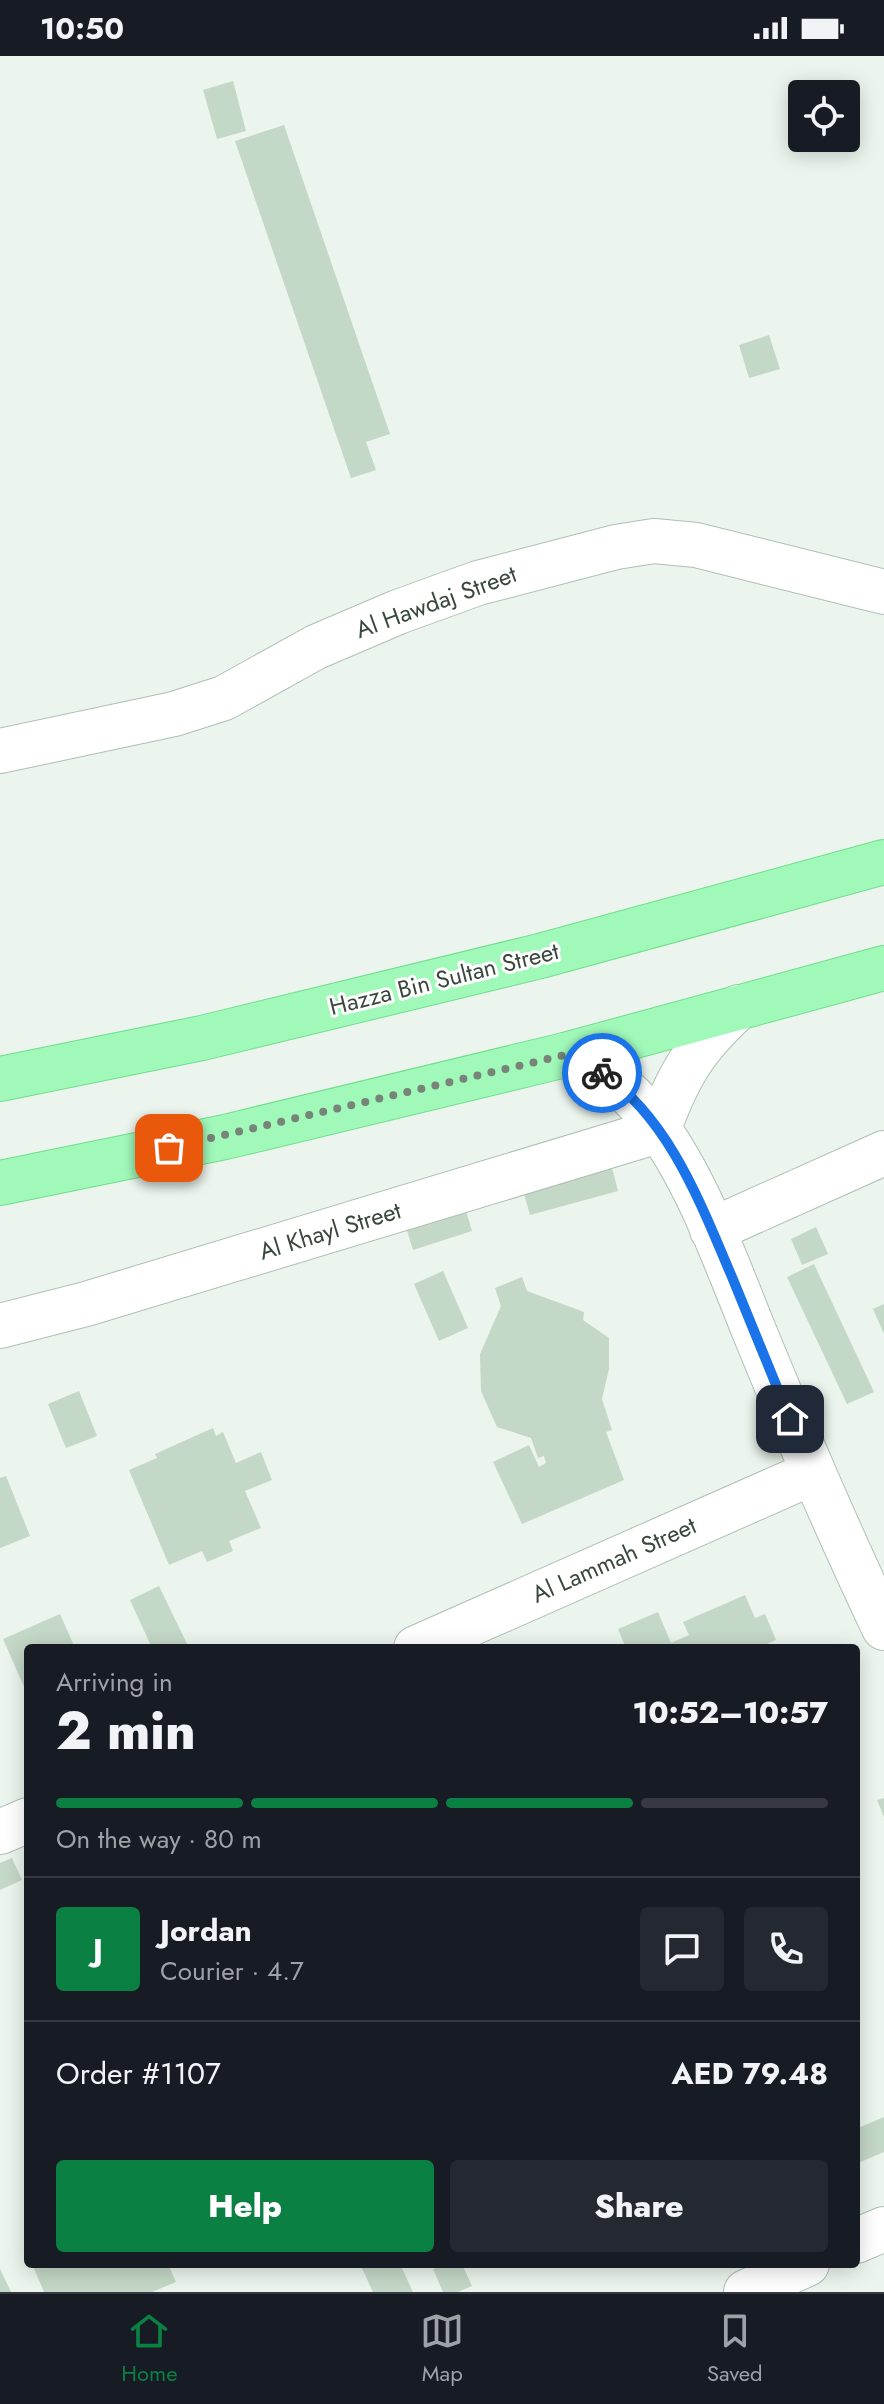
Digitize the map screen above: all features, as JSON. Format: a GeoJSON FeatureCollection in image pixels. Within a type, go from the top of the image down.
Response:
{"type":"FeatureCollection","features":[{"type":"Feature","properties":{"kind":"main road","name":"Hazza Bin Sultan Street"},"geometry":{"type":"LineString","coordinates":[[0,1079],[202,1038],[525,960],[884,862]]}},
{"type":"Feature","properties":{"kind":"main road"},"geometry":{"type":"LineString","coordinates":[[0,1183],[225,1137],[565,1055],[884,968]]}},
{"type":"Feature","properties":{"kind":"street","name":"Al Hawdaj Street"},"geometry":{"type":"LineString","coordinates":[[0,751],[174,714],[211,702],[262,678],[316,647],[398,612],[478,583],[616,547],[654,541],[696,545],[884,592]]}},
{"type":"Feature","properties":{"kind":"street"},"geometry":{"type":"LineString","coordinates":[[658,1131],[688,1061],[711,1032],[739,1007]]}},
{"type":"Feature","properties":{"kind":"street"},"geometry":{"type":"LineString","coordinates":[[565,1055],[593,1067],[619,1084],[641,1106],[686,1176],[712,1230],[812,1473],[884,1628]]}},
{"type":"Feature","properties":{"kind":"street","name":"Al Khayl Street"},"geometry":{"type":"LineString","coordinates":[[0,1326],[86,1304],[658,1131]]}},
{"type":"Feature","properties":{"kind":"street"},"geometry":{"type":"LineString","coordinates":[[712,1230],[884,1153]]}},
{"type":"Feature","properties":{"kind":"street","name":"Al Lammah Street"},"geometry":{"type":"LineString","coordinates":[[425,1644],[812,1473]]}},
{"type":"Feature","properties":{"kind":"street"},"geometry":{"type":"LineString","coordinates":[[0,1832],[24,1822]]}},
{"type":"Feature","properties":{"kind":"street"},"geometry":{"type":"LineString","coordinates":[[860,2239],[884,2229]]}},
{"type":"Feature","properties":{"kind":"street"},"geometry":{"type":"LineString","coordinates":[[746,2292],[798,2268]]}},
{"type":"Feature","properties":{"kind":"building"},"geometry":{"type":"Polygon","coordinates":[[[233,81],[246,131],[217,139],[203,90],[233,81]]]}},
{"type":"Feature","properties":{"kind":"building"},"geometry":{"type":"Polygon","coordinates":[[[284,125],[390,434],[366,442],[376,470],[351,478],[235,141],[284,125]]]}},
{"type":"Feature","properties":{"kind":"building"},"geometry":{"type":"Polygon","coordinates":[[[769,335],[780,369],[749,378],[739,345],[769,335]]]}},
{"type":"Feature","properties":{"kind":"building"},"geometry":{"type":"Polygon","coordinates":[[[610,1160],[618,1191],[530,1215],[521,1183],[610,1160]]]}},
{"type":"Feature","properties":{"kind":"building"},"geometry":{"type":"Polygon","coordinates":[[[463,1201],[472,1231],[413,1250],[404,1221],[463,1201]]]}},
{"type":"Feature","properties":{"kind":"building"},"geometry":{"type":"Polygon","coordinates":[[[816,1227],[828,1254],[802,1265],[791,1239],[816,1227]]]}},
{"type":"Feature","properties":{"kind":"building"},"geometry":{"type":"Polygon","coordinates":[[[814,1264],[874,1392],[847,1404],[787,1277],[814,1264]]]}},
{"type":"Feature","properties":{"kind":"building"},"geometry":{"type":"Polygon","coordinates":[[[443,1271],[468,1328],[439,1341],[414,1284],[443,1271]]]}},
{"type":"Feature","properties":{"kind":"building"},"geometry":{"type":"Polygon","coordinates":[[[522,1277],[527,1291],[584,1312],[583,1320],[609,1338],[609,1369],[602,1399],[612,1430],[606,1432],[624,1480],[522,1524],[493,1462],[529,1445],[539,1467],[546,1463],[544,1456],[538,1458],[531,1438],[497,1427],[481,1391],[480,1354],[501,1306],[495,1288],[522,1277]]]}},
{"type":"Feature","properties":{"kind":"building"},"geometry":{"type":"Polygon","coordinates":[[[884,1304],[884,1334],[873,1309],[884,1304]]]}},
{"type":"Feature","properties":{"kind":"building"},"geometry":{"type":"Polygon","coordinates":[[[79,1391],[97,1436],[66,1448],[48,1404],[79,1391]]]}},
{"type":"Feature","properties":{"kind":"building"},"geometry":{"type":"Polygon","coordinates":[[[213,1428],[216,1436],[223,1432],[236,1463],[261,1452],[272,1480],[245,1491],[261,1528],[229,1541],[233,1551],[207,1562],[202,1551],[169,1565],[129,1470],[157,1458],[155,1454],[213,1428]]]}},
{"type":"Feature","properties":{"kind":"building"},"geometry":{"type":"Polygon","coordinates":[[[6,1476],[30,1536],[0,1548],[0,1478],[6,1476]]]}},
{"type":"Feature","properties":{"kind":"building"},"geometry":{"type":"Polygon","coordinates":[[[159,1586],[187,1644],[150,1644],[130,1600],[159,1586]]]}},
{"type":"Feature","properties":{"kind":"building"},"geometry":{"type":"Polygon","coordinates":[[[745,1595],[755,1618],[765,1614],[776,1640],[767,1644],[624,1644],[618,1629],[658,1612],[671,1643],[689,1635],[683,1622],[745,1595]]]}},
{"type":"Feature","properties":{"kind":"building"},"geometry":{"type":"Polygon","coordinates":[[[60,1614],[73,1644],[24,1644],[24,1687],[3,1639],[60,1614]]]}},
{"type":"Feature","properties":{"kind":"building"},"geometry":{"type":"Polygon","coordinates":[[[884,1798],[884,1817],[877,1800],[884,1798]]]}},
{"type":"Feature","properties":{"kind":"building"},"geometry":{"type":"Polygon","coordinates":[[[12,1858],[22,1880],[0,1890],[0,1863],[12,1858]]]}},
{"type":"Feature","properties":{"kind":"building"},"geometry":{"type":"Polygon","coordinates":[[[884,2117],[884,2152],[860,2162],[860,2127],[884,2117]]]}},
{"type":"Feature","properties":{"kind":"building"},"geometry":{"type":"Polygon","coordinates":[[[34,2268],[170,2268],[176,2282],[152,2292],[44,2292],[34,2268]]]}},
{"type":"Feature","properties":{"kind":"building"},"geometry":{"type":"Polygon","coordinates":[[[362,2268],[402,2268],[413,2292],[373,2292],[362,2268]]]}},
{"type":"Feature","properties":{"kind":"building"},"geometry":{"type":"Polygon","coordinates":[[[464,2268],[472,2286],[458,2292],[443,2292],[433,2269],[464,2268]]]}},
{"type":"Feature","properties":{"kind":"building"},"geometry":{"type":"Polygon","coordinates":[[[0,2269],[11,2292],[0,2292],[0,2269]]]}},
{"type":"Feature","properties":{"kind":"way so far"},"geometry":{"type":"LineString","coordinates":[[169,1148],[565,1055],[602,1073]]}},
{"type":"Feature","properties":{"kind":"route"},"geometry":{"type":"LineString","coordinates":[[602,1073],[619,1084],[641,1106],[686,1176],[712,1230],[790,1419]]}}]}
